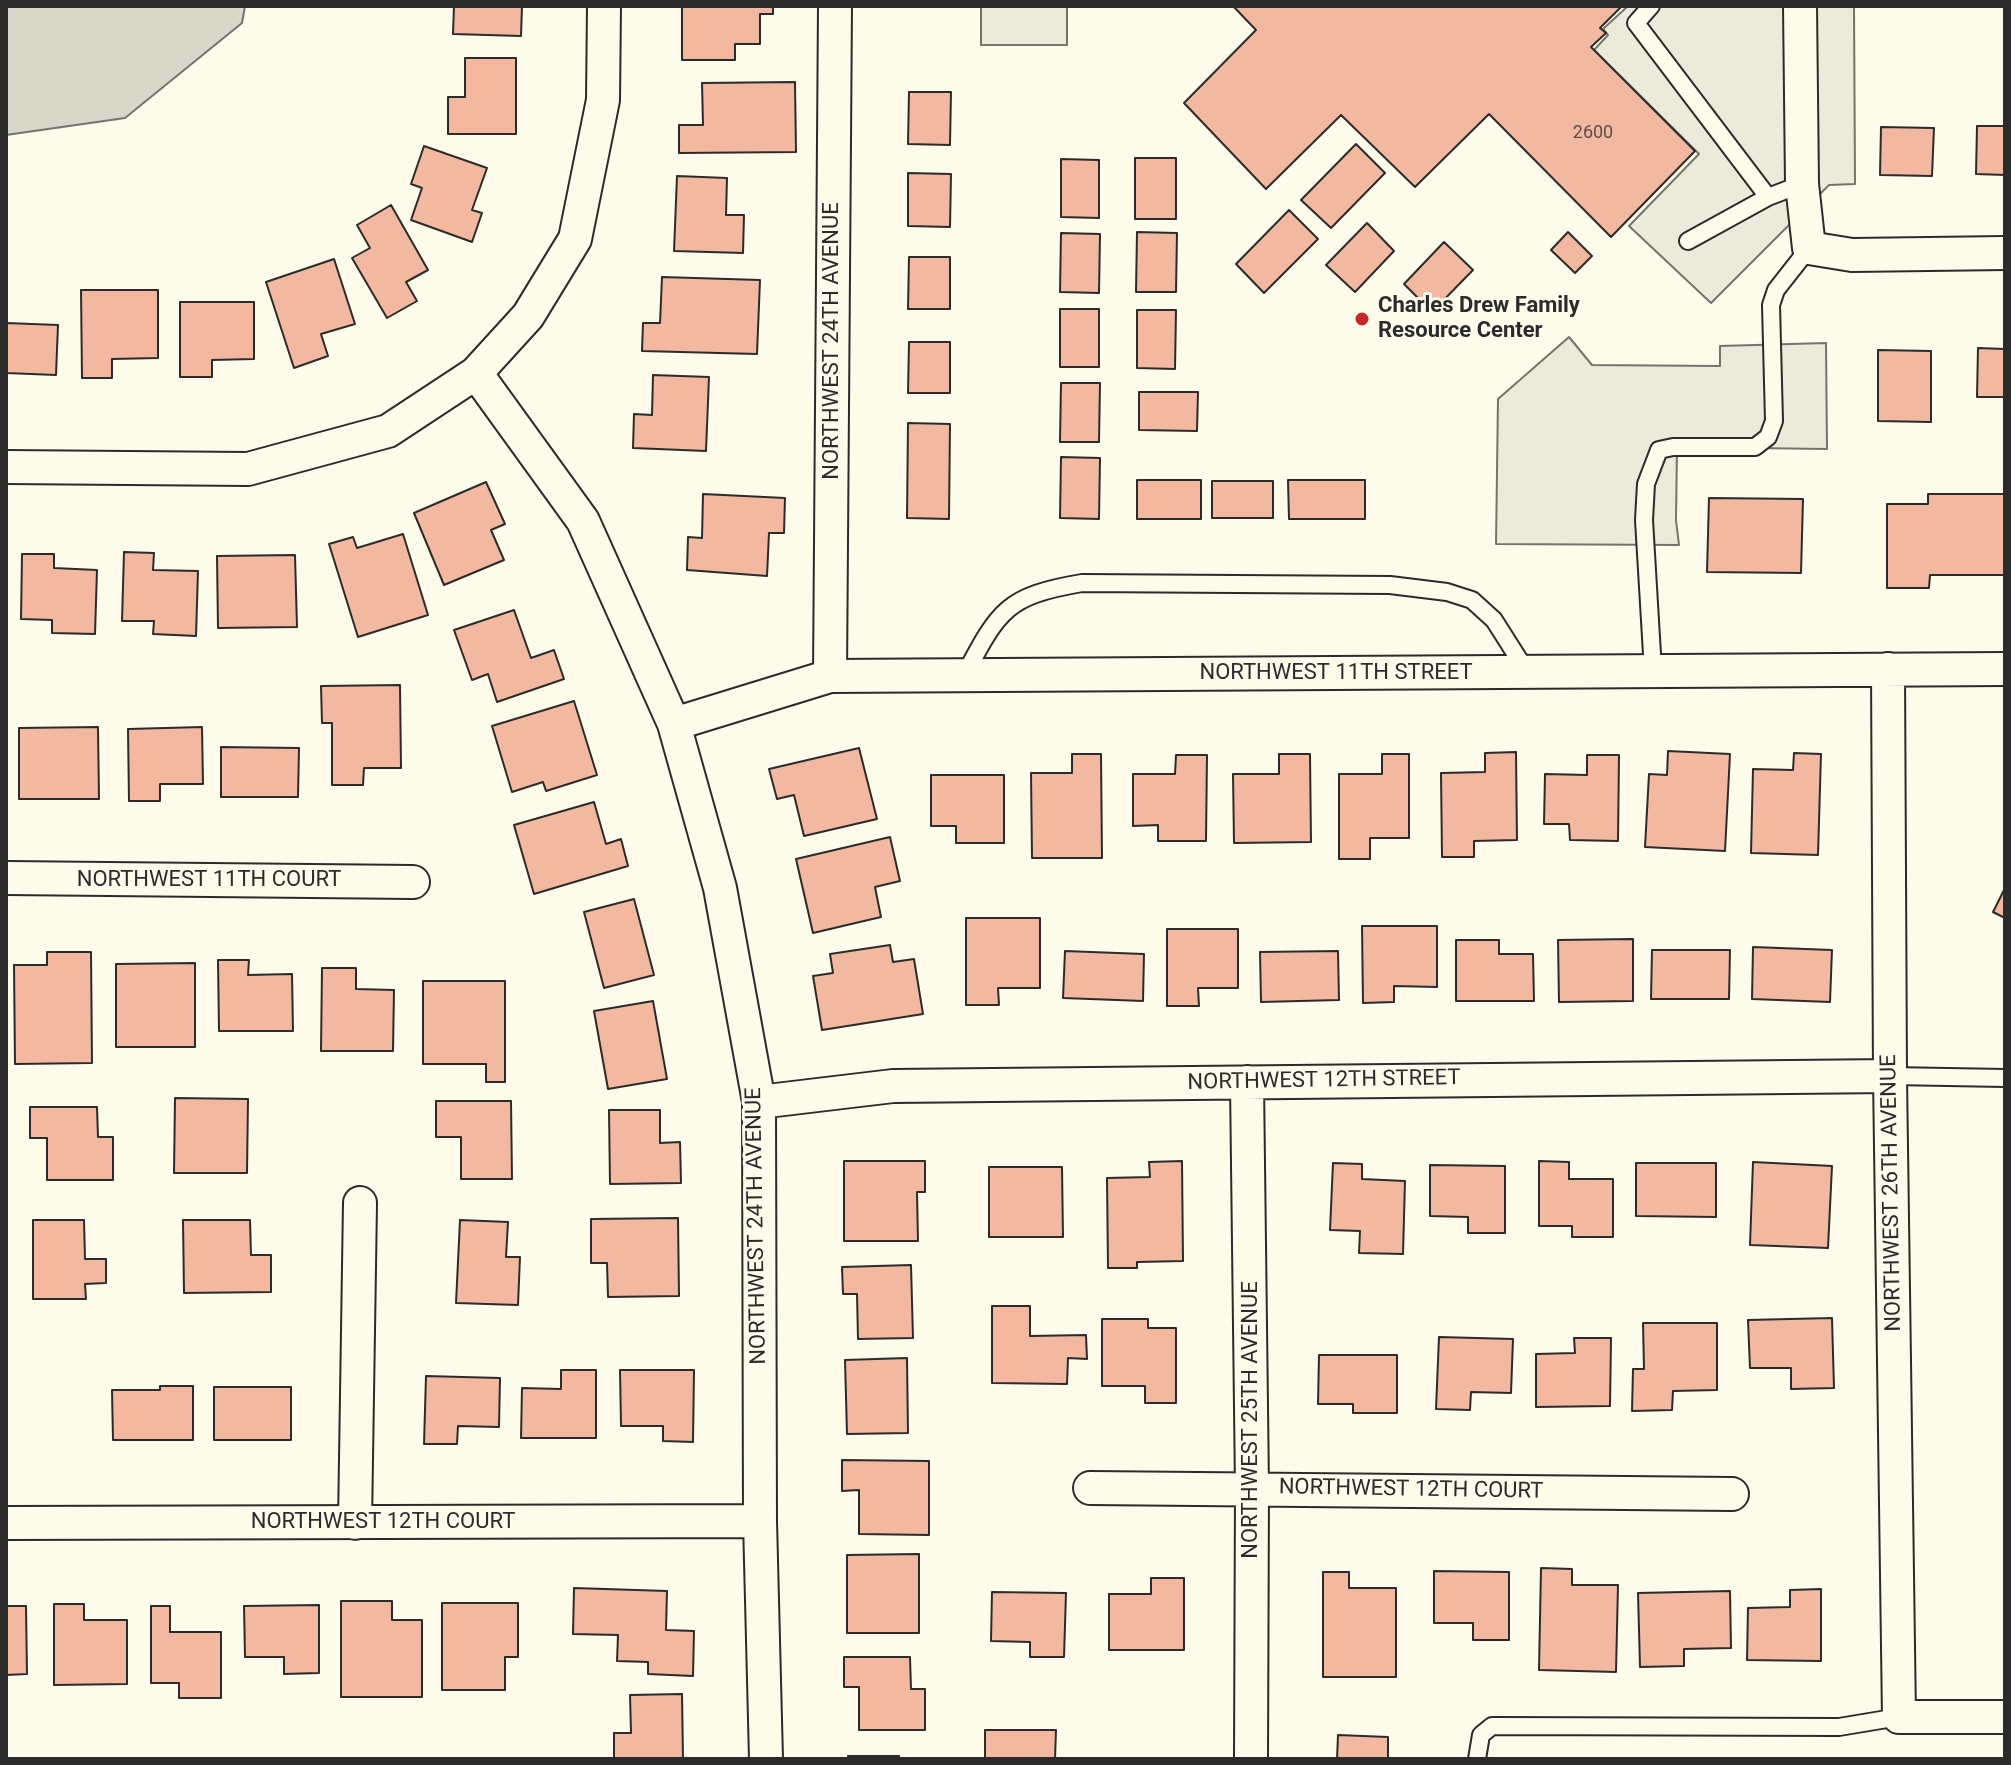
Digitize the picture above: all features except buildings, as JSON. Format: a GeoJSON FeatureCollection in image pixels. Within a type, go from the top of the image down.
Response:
{"type":"FeatureCollection","features":[{"type":"Feature","properties":{"kind":"street"},"geometry":{"type":"LineString","coordinates":[[6,467],[248,469],[388,431],[476,373],[528,316],[575,239],[603,100],[604,6]]}},
{"type":"Feature","properties":{"kind":"street","name":"NORTHWEST 24TH AVENUE"},"geometry":{"type":"LineString","coordinates":[[830,676],[835,6]]}},
{"type":"Feature","properties":{"kind":"street"},"geometry":{"type":"LineString","coordinates":[[1800,9],[1802,184],[1809,248],[1852,255],[2005,253]]}},
{"type":"Feature","properties":{"kind":"street","name":"NORTHWEST 24TH AVENUE"},"geometry":{"type":"LineString","coordinates":[[476,373],[583,521],[674,724],[720,888],[759,1102],[760,1521],[766,1759]]}},
{"type":"Feature","properties":{"kind":"street","name":"NORTHWEST 26TH AVENUE"},"geometry":{"type":"LineString","coordinates":[[1888,669],[1899,1717]]}},
{"type":"Feature","properties":{"kind":"street","name":"NORTHWEST 11TH STREET"},"geometry":{"type":"LineString","coordinates":[[674,724],[830,676],[2005,669]]}},
{"type":"Feature","properties":{"kind":"street","name":"NORTHWEST 11TH COURT"},"geometry":{"type":"LineString","coordinates":[[6,878],[413,882]]}},
{"type":"Feature","properties":{"kind":"street","name":"NORTHWEST 12TH STREET"},"geometry":{"type":"LineString","coordinates":[[759,1102],[893,1086],[1890,1076]]}},
{"type":"Feature","properties":{"kind":"street","name":"NORTHWEST 25TH AVENUE"},"geometry":{"type":"LineString","coordinates":[[1247,1082],[1252,1488],[1251,1759]]}},
{"type":"Feature","properties":{"kind":"street"},"geometry":{"type":"LineString","coordinates":[[355,1523],[360,1203]]}},
{"type":"Feature","properties":{"kind":"street","name":"NORTHWEST 12TH COURT"},"geometry":{"type":"LineString","coordinates":[[1090,1488],[1732,1494]]}},
{"type":"Feature","properties":{"kind":"street","name":"NORTHWEST 12TH COURT"},"geometry":{"type":"LineString","coordinates":[[6,1523],[760,1521]]}},
{"type":"Feature","properties":{"kind":"street"},"geometry":{"type":"LineString","coordinates":[[1899,1717],[2005,1717]]}},
{"type":"Feature","properties":{"kind":"lane"},"geometry":{"type":"LineString","coordinates":[[1651,6],[1636,23],[1768,197]]}},
{"type":"Feature","properties":{"kind":"lane"},"geometry":{"type":"LineString","coordinates":[[1688,241],[1768,197],[1802,184]]}},
{"type":"Feature","properties":{"kind":"lane"},"geometry":{"type":"LineString","coordinates":[[1653,671],[1644,520],[1646,484],[1653,462],[1659,450],[1673,447],[1755,447],[1768,437],[1774,421],[1771,305],[1776,290],[1809,248]]}},
{"type":"Feature","properties":{"kind":"lane"},"geometry":{"type":"LineString","coordinates":[[964,676],[987,633],[1003,612],[1020,600],[1052,588],[1082,583],[1390,585],[1447,592],[1472,600],[1494,620],[1527,672]]}},
{"type":"Feature","properties":{"kind":"lane"},"geometry":{"type":"LineString","coordinates":[[1890,1076],[2005,1078]]}},
{"type":"Feature","properties":{"kind":"lane"},"geometry":{"type":"LineString","coordinates":[[1477,1759],[1481,1735],[1492,1726],[1839,1727],[1899,1717]]}},
{"type":"Feature","properties":{"kind":"shaded area"},"geometry":{"type":"Polygon","coordinates":[[[6,6],[245,6],[242,23],[125,118],[6,135],[6,6]]]}},
{"type":"Feature","properties":{"kind":"shaded area"},"geometry":{"type":"Polygon","coordinates":[[[981,6],[1067,6],[1067,45],[981,45],[981,6]]]}},
{"type":"Feature","properties":{"kind":"shaded area"},"geometry":{"type":"Polygon","coordinates":[[[1628,6],[1854,6],[1855,184],[1829,185],[1711,303],[1629,226],[1699,154],[1594,50],[1608,35],[1603,29],[1628,6]]]}},
{"type":"Feature","properties":{"kind":"shaded area"},"geometry":{"type":"Polygon","coordinates":[[[1569,337],[1592,365],[1720,366],[1720,346],[1826,343],[1827,449],[1677,447],[1676,520],[1679,545],[1496,544],[1498,399],[1569,337]]]}},
{"type":"Feature","properties":{"kind":"place","name":"Charles Drew Family Resource Center"},"geometry":{"type":"Point","coordinates":[1362,319]}}]}
